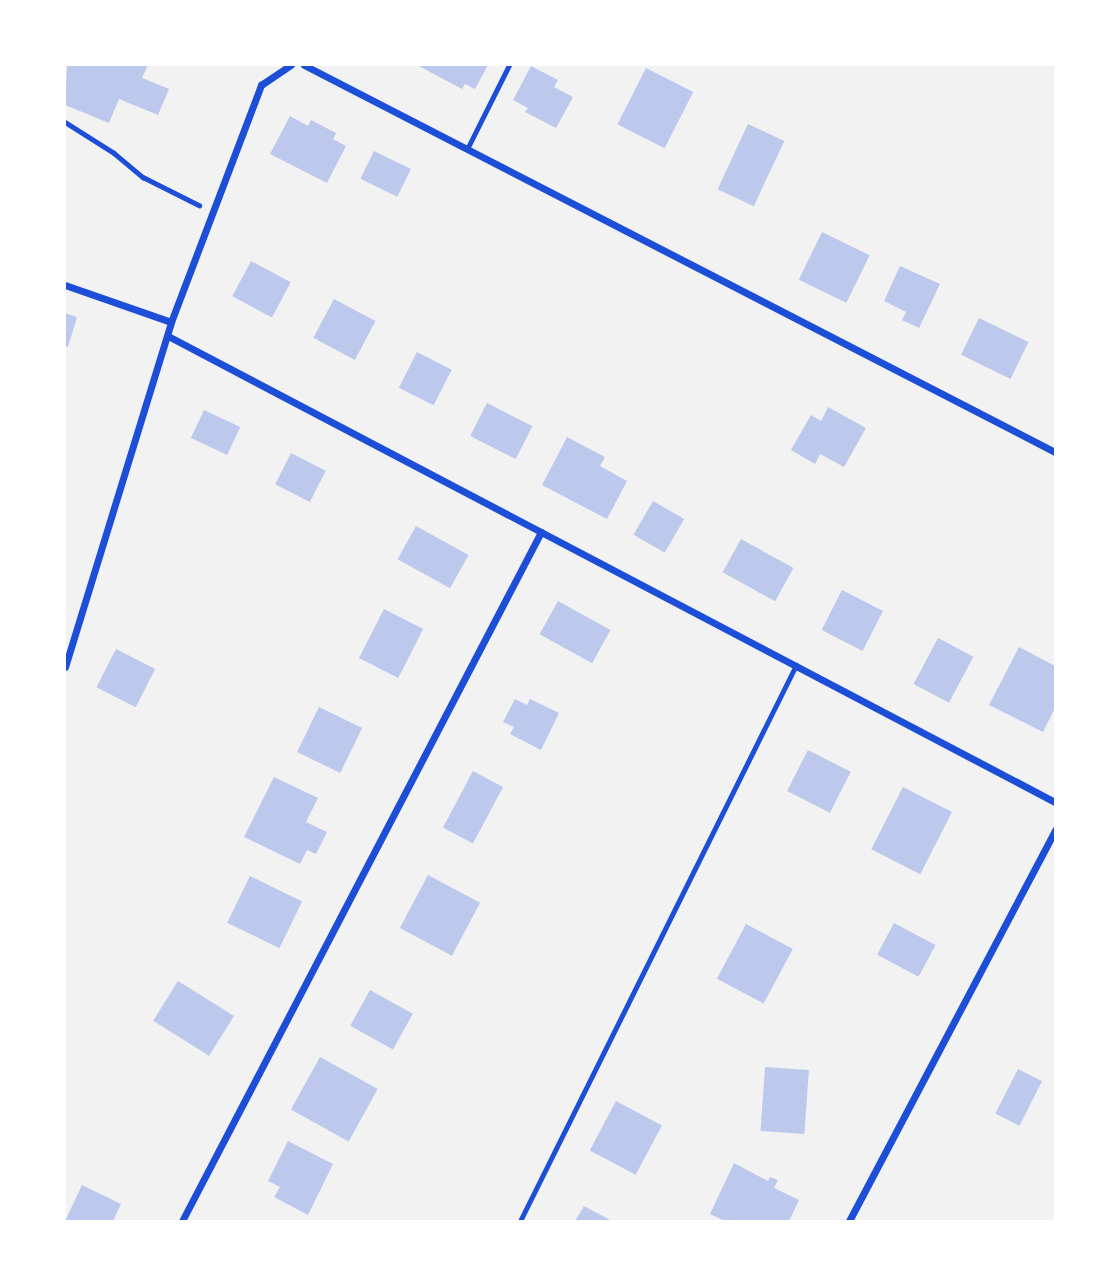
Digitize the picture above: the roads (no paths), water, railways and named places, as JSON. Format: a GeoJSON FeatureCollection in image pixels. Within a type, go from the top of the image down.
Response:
{"type":"FeatureCollection","features":[{"type":"Feature","properties":{"kind":"street"},"geometry":{"type":"LineString","coordinates":[[65,667],[169,336],[171,322],[261,85],[291,65]]}},
{"type":"Feature","properties":{"kind":"street"},"geometry":{"type":"LineString","coordinates":[[304,65],[1055,452]]}},
{"type":"Feature","properties":{"kind":"street"},"geometry":{"type":"LineString","coordinates":[[65,285],[171,322]]}},
{"type":"Feature","properties":{"kind":"street"},"geometry":{"type":"LineString","coordinates":[[169,336],[1055,802]]}},
{"type":"Feature","properties":{"kind":"street"},"geometry":{"type":"LineString","coordinates":[[182,1221],[541,531]]}},
{"type":"Feature","properties":{"kind":"street"},"geometry":{"type":"LineString","coordinates":[[849,1221],[1055,830]]}},
{"type":"Feature","properties":{"kind":"lane"},"geometry":{"type":"LineString","coordinates":[[467,149],[509,65]]}},
{"type":"Feature","properties":{"kind":"lane"},"geometry":{"type":"LineString","coordinates":[[520,1221],[796,665]]}}]}
